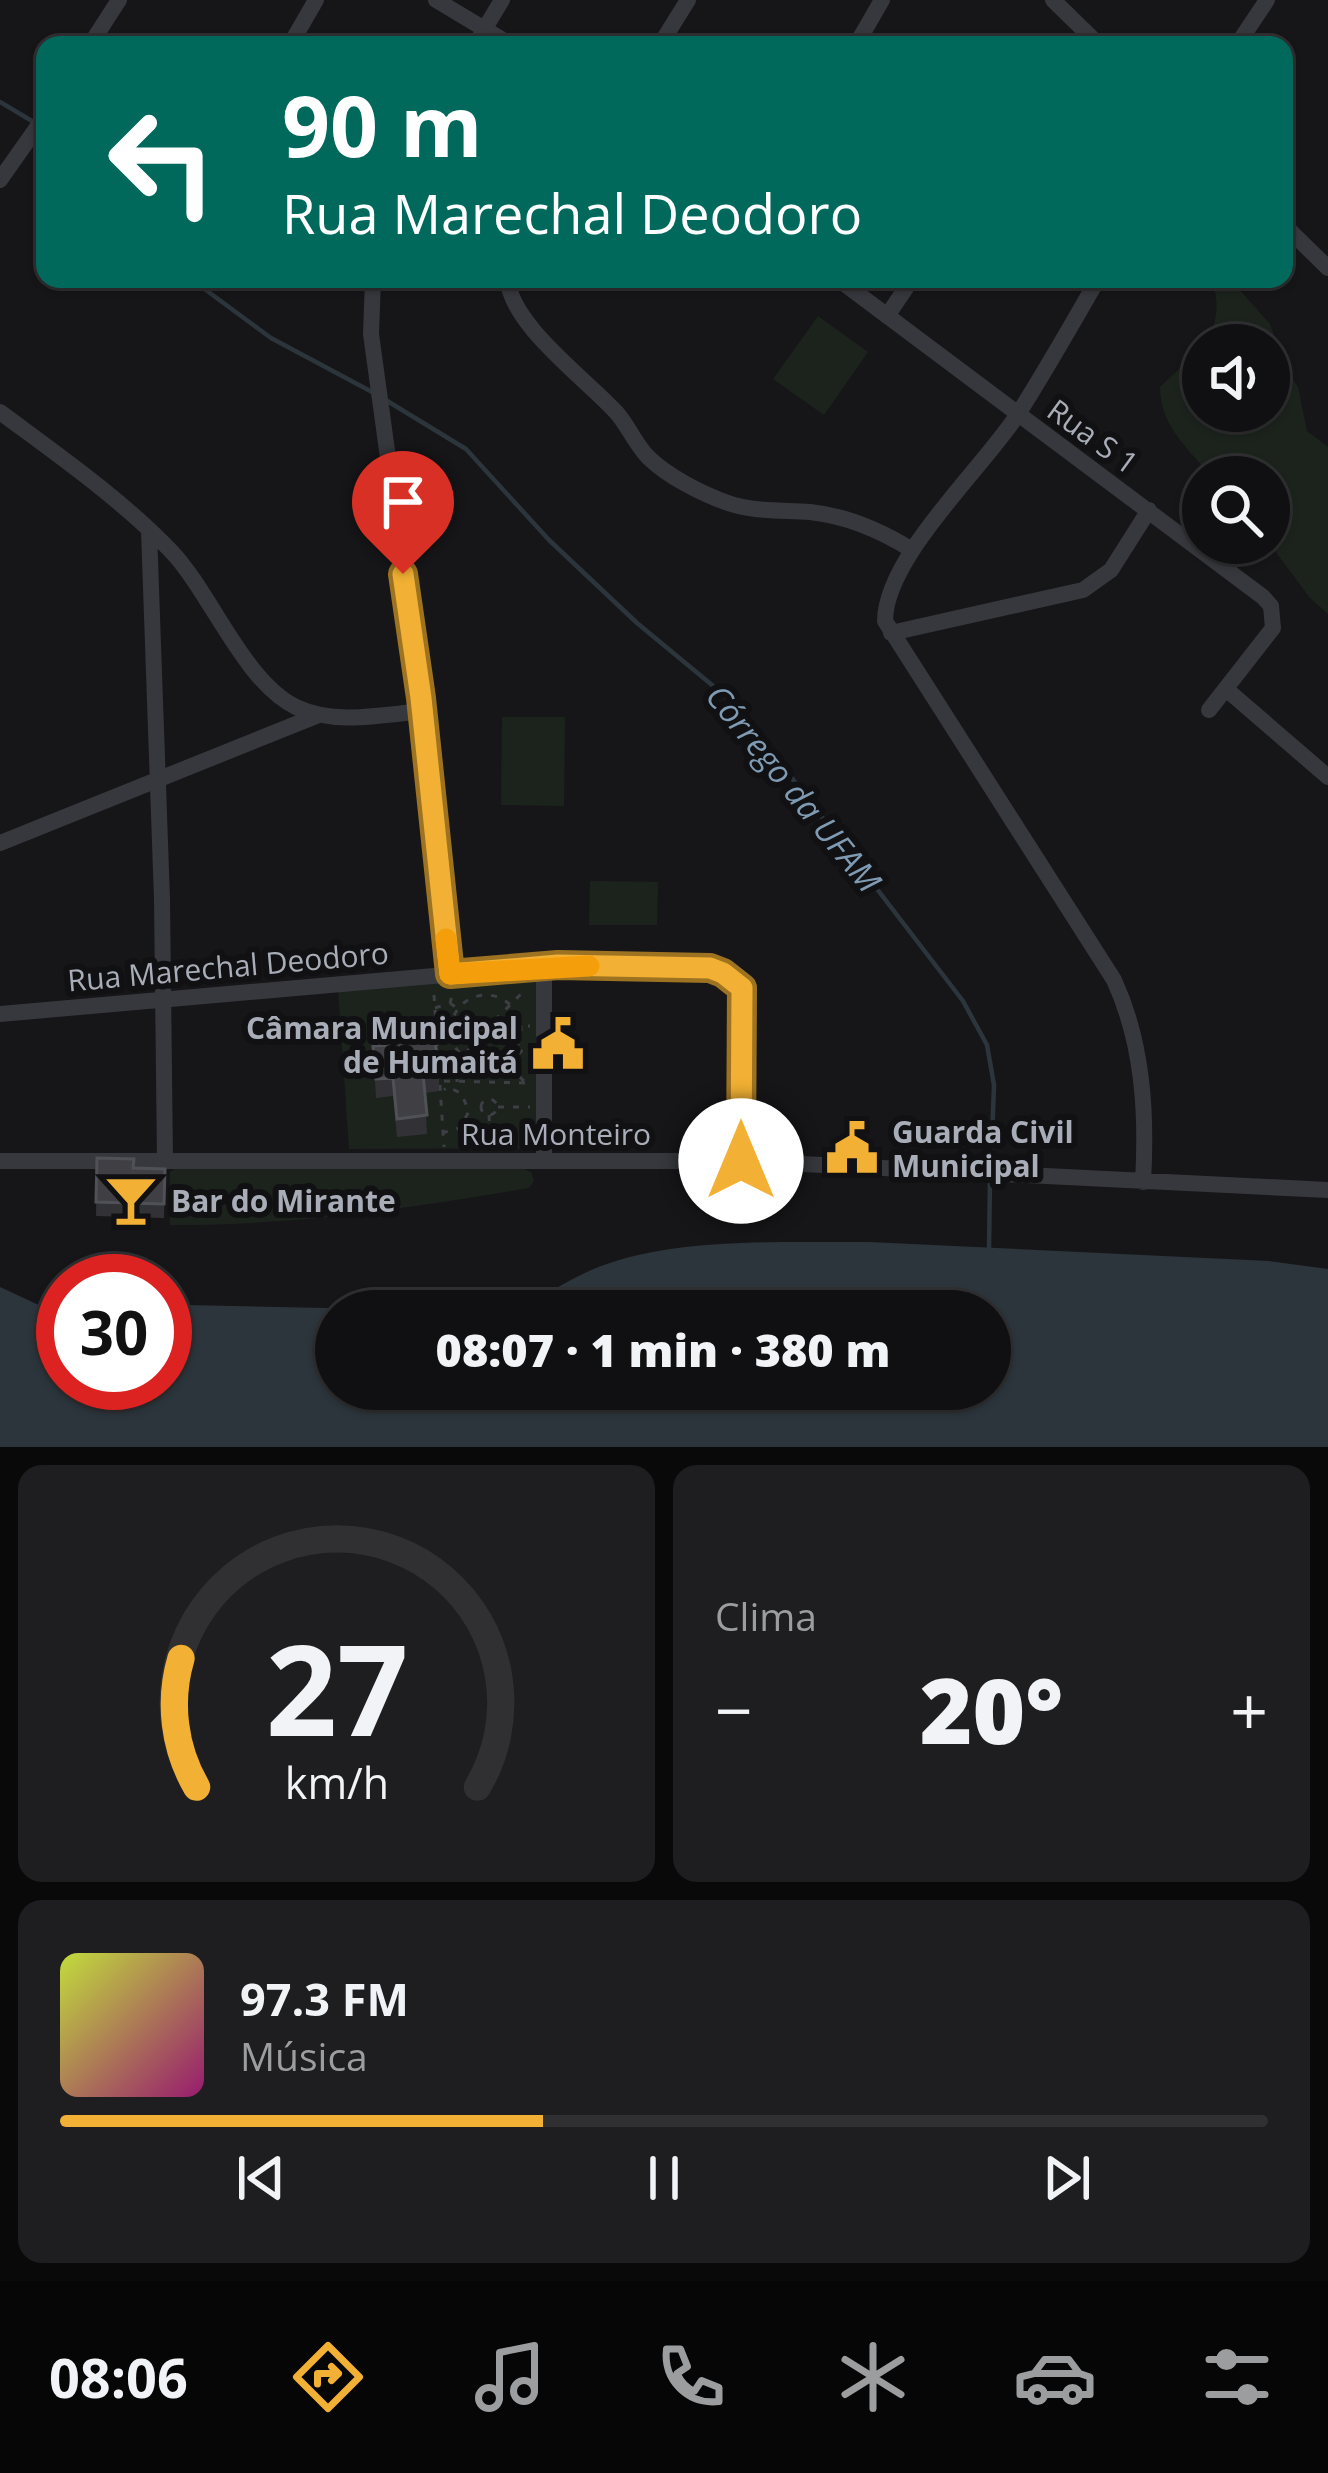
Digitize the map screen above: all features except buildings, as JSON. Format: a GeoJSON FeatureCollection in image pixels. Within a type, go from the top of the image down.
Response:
{"type":"FeatureCollection","features":[{"type":"Feature","properties":{"kind":"street"},"geometry":{"type":"LineString","coordinates":[[96,36],[119,0]]}},
{"type":"Feature","properties":{"kind":"street"},"geometry":{"type":"LineString","coordinates":[[295,36],[316,0]]}},
{"type":"Feature","properties":{"kind":"street"},"geometry":{"type":"LineString","coordinates":[[436,0],[479,36]]}},
{"type":"Feature","properties":{"kind":"street"},"geometry":{"type":"LineString","coordinates":[[481,36],[502,0]]}},
{"type":"Feature","properties":{"kind":"street"},"geometry":{"type":"LineString","coordinates":[[666,36],[688,0]]}},
{"type":"Feature","properties":{"kind":"street"},"geometry":{"type":"LineString","coordinates":[[861,36],[882,0]]}},
{"type":"Feature","properties":{"kind":"street"},"geometry":{"type":"LineString","coordinates":[[1053,0],[1091,36]]}},
{"type":"Feature","properties":{"kind":"street"},"geometry":{"type":"LineString","coordinates":[[1243,36],[1267,0]]}},
{"type":"Feature","properties":{"kind":"street"},"geometry":{"type":"LineString","coordinates":[[0,180],[36,129]]}},
{"type":"Feature","properties":{"kind":"street"},"geometry":{"type":"LineString","coordinates":[[1293,234],[1328,268]]}},
{"type":"Feature","properties":{"kind":"street"},"geometry":{"type":"LineString","coordinates":[[374,288],[373,353],[422,711],[441,974]]}},
{"type":"Feature","properties":{"kind":"street"},"geometry":{"type":"LineString","coordinates":[[508,288],[525,320],[621,417],[648,457],[676,477],[724,502],[747,508],[831,514],[912,550]]}},
{"type":"Feature","properties":{"kind":"street","name":"Rua S 1"},"geometry":{"type":"LineString","coordinates":[[850,288],[1017,416],[1149,509],[1270,607],[1273,628],[1267,639],[1209,710]]}},
{"type":"Feature","properties":{"kind":"street"},"geometry":{"type":"LineString","coordinates":[[887,316],[906,288]]}},
{"type":"Feature","properties":{"kind":"street"},"geometry":{"type":"LineString","coordinates":[[1093,288],[1017,416],[912,550],[885,605],[888,627],[1114,980],[1127,1008],[1142,1084],[1143,1182]]}},
{"type":"Feature","properties":{"kind":"street"},"geometry":{"type":"LineString","coordinates":[[0,412],[149,531],[199,584],[273,689],[290,704],[316,716]]}},
{"type":"Feature","properties":{"kind":"street"},"geometry":{"type":"LineString","coordinates":[[888,627],[1083,590],[1111,570],[1149,509]]}},
{"type":"Feature","properties":{"kind":"street"},"geometry":{"type":"LineString","coordinates":[[149,531],[165,1161]]}},
{"type":"Feature","properties":{"kind":"street"},"geometry":{"type":"LineString","coordinates":[[1226,688],[1328,777]]}},
{"type":"Feature","properties":{"kind":"street"},"geometry":{"type":"LineString","coordinates":[[0,843],[316,716],[422,711]]}},
{"type":"Feature","properties":{"kind":"street"},"geometry":{"type":"LineString","coordinates":[[544,966],[544,1047],[535,1082],[544,1107],[544,1159]]}},
{"type":"Feature","properties":{"kind":"street","name":"Rua Marechal Deodoro"},"geometry":{"type":"LineString","coordinates":[[0,1013],[544,966],[710,968],[742,988],[741,1161]]}},
{"type":"Feature","properties":{"kind":"street","name":"Rua Monteiro"},"geometry":{"type":"LineString","coordinates":[[0,1161],[741,1161],[1328,1190]]}},
{"type":"Feature","properties":{"kind":"path"},"geometry":{"type":"LineString","coordinates":[[518,968],[522,993],[544,997]]}},
{"type":"Feature","properties":{"kind":"path"},"geometry":{"type":"LineString","coordinates":[[435,1008],[449,1003],[453,993],[441,974]]}},
{"type":"Feature","properties":{"kind":"path"},"geometry":{"type":"LineString","coordinates":[[441,974],[435,1008],[445,1160]]}},
{"type":"Feature","properties":{"kind":"path"},"geometry":{"type":"LineString","coordinates":[[494,1037],[495,1024],[522,993]]}},
{"type":"Feature","properties":{"kind":"path"},"geometry":{"type":"LineString","coordinates":[[535,1082],[516,1073],[515,1053],[520,1026],[510,1005],[486,995],[458,1009],[451,1033],[463,1055],[487,1064],[501,1061],[515,1053],[529,1047],[544,1047]]}},
{"type":"Feature","properties":{"kind":"path"},"geometry":{"type":"LineString","coordinates":[[449,1003],[476,1027],[480,1038]]}},
{"type":"Feature","properties":{"kind":"path"},"geometry":{"type":"LineString","coordinates":[[438,1034],[476,1027],[487,1019],[495,1024],[544,1027]]}},
{"type":"Feature","properties":{"kind":"path"},"geometry":{"type":"LineString","coordinates":[[455,1063],[480,1038],[494,1037],[515,1053]]}},
{"type":"Feature","properties":{"kind":"path"},"geometry":{"type":"LineString","coordinates":[[439,1058],[455,1063],[458,1082]]}},
{"type":"Feature","properties":{"kind":"path"},"geometry":{"type":"LineString","coordinates":[[441,1082],[535,1082]]}},
{"type":"Feature","properties":{"kind":"path"},"geometry":{"type":"LineString","coordinates":[[482,1108],[488,1100],[487,1083]]}},
{"type":"Feature","properties":{"kind":"path"},"geometry":{"type":"LineString","coordinates":[[442,1091],[447,1087],[461,1093],[468,1108],[464,1125],[442,1133]]}},
{"type":"Feature","properties":{"kind":"path"},"geometry":{"type":"LineString","coordinates":[[488,1100],[497,1107],[544,1107]]}},
{"type":"Feature","properties":{"kind":"path"},"geometry":{"type":"LineString","coordinates":[[492,1160],[490,1115],[497,1107]]}},
{"type":"Feature","properties":{"kind":"path"},"geometry":{"type":"LineString","coordinates":[[468,1108],[482,1108],[490,1115]]}},
{"type":"Feature","properties":{"kind":"shaded area"},"geometry":{"type":"Polygon","coordinates":[[[1213,288],[1238,288],[1270,324],[1213,324],[1213,288]]]}},
{"type":"Feature","properties":{"kind":"shaded area"},"geometry":{"type":"Polygon","coordinates":[[[818,316],[868,352],[824,415],[773,379],[818,316]]]}},
{"type":"Feature","properties":{"kind":"shaded area"},"geometry":{"type":"Polygon","coordinates":[[[1182,366],[1182,432],[1290,432],[1290,375],[1298,387],[1307,431],[1328,447],[1328,614],[1285,564],[1290,564],[1290,456],[1194,456],[1165,413],[1160,387],[1182,366]]]}},
{"type":"Feature","properties":{"kind":"shaded area"},"geometry":{"type":"Polygon","coordinates":[[[502,717],[565,717],[564,806],[501,805],[502,717]]]}},
{"type":"Feature","properties":{"kind":"shaded area"},"geometry":{"type":"Polygon","coordinates":[[[590,881],[658,882],[657,925],[589,925],[590,881]]]}},
{"type":"Feature","properties":{"kind":"shaded area"},"geometry":{"type":"Polygon","coordinates":[[[536,971],[536,1148],[349,1149],[338,988],[536,971]]]}},
{"type":"Feature","properties":{"kind":"shaded area"},"geometry":{"type":"Polygon","coordinates":[[[524,1169],[534,1181],[529,1188],[350,1214],[170,1225],[170,1172],[524,1169]]]}},
{"type":"Feature","properties":{"kind":"shaded area"},"geometry":{"type":"Polygon","coordinates":[[[763,1242],[869,1242],[1269,1261],[1328,1269],[1328,1447],[0,1447],[0,1287],[36,1304],[36,1410],[192,1410],[192,1305],[315,1308],[315,1410],[1011,1410],[1011,1290],[554,1290],[589,1271],[654,1252],[763,1242]]]}},
{"type":"Feature","properties":{"kind":"waterway","name":"Córrego da UFAM"},"geometry":{"type":"LineString","coordinates":[[0,102],[36,123]]}},
{"type":"Feature","properties":{"kind":"waterway","name":"Córrego da UFAM"},"geometry":{"type":"LineString","coordinates":[[203,288],[271,338],[374,393]]}},
{"type":"Feature","properties":{"kind":"waterway","name":"Córrego da UFAM"},"geometry":{"type":"LineString","coordinates":[[384,399],[466,449],[549,540],[637,623],[735,704],[963,1001],[987,1045],[994,1085],[991,1167]]}},
{"type":"Feature","properties":{"kind":"waterway","name":"Córrego da UFAM"},"geometry":{"type":"LineString","coordinates":[[989,1251],[990,1178]]}},
{"type":"Feature","properties":{"kind":"slow traffic"},"geometry":{"type":"LineString","coordinates":[[446,939],[450,974],[589,966]]}},
{"type":"Feature","properties":{"kind":"place","name":"Câmara Municipal de Humaitá"},"geometry":{"type":"Point","coordinates":[558,1044]}},
{"type":"Feature","properties":{"kind":"place","name":"Guarda Civil Municipal"},"geometry":{"type":"Point","coordinates":[852,1148]}},
{"type":"Feature","properties":{"kind":"place","name":"Bar do Mirante"},"geometry":{"type":"Point","coordinates":[131,1200]}},
{"type":"Feature","properties":{"kind":"route"},"geometry":{"type":"LineString","coordinates":[[403,574],[450,974],[558,965],[710,968],[733,979],[742,988],[741,1161]]}}]}
